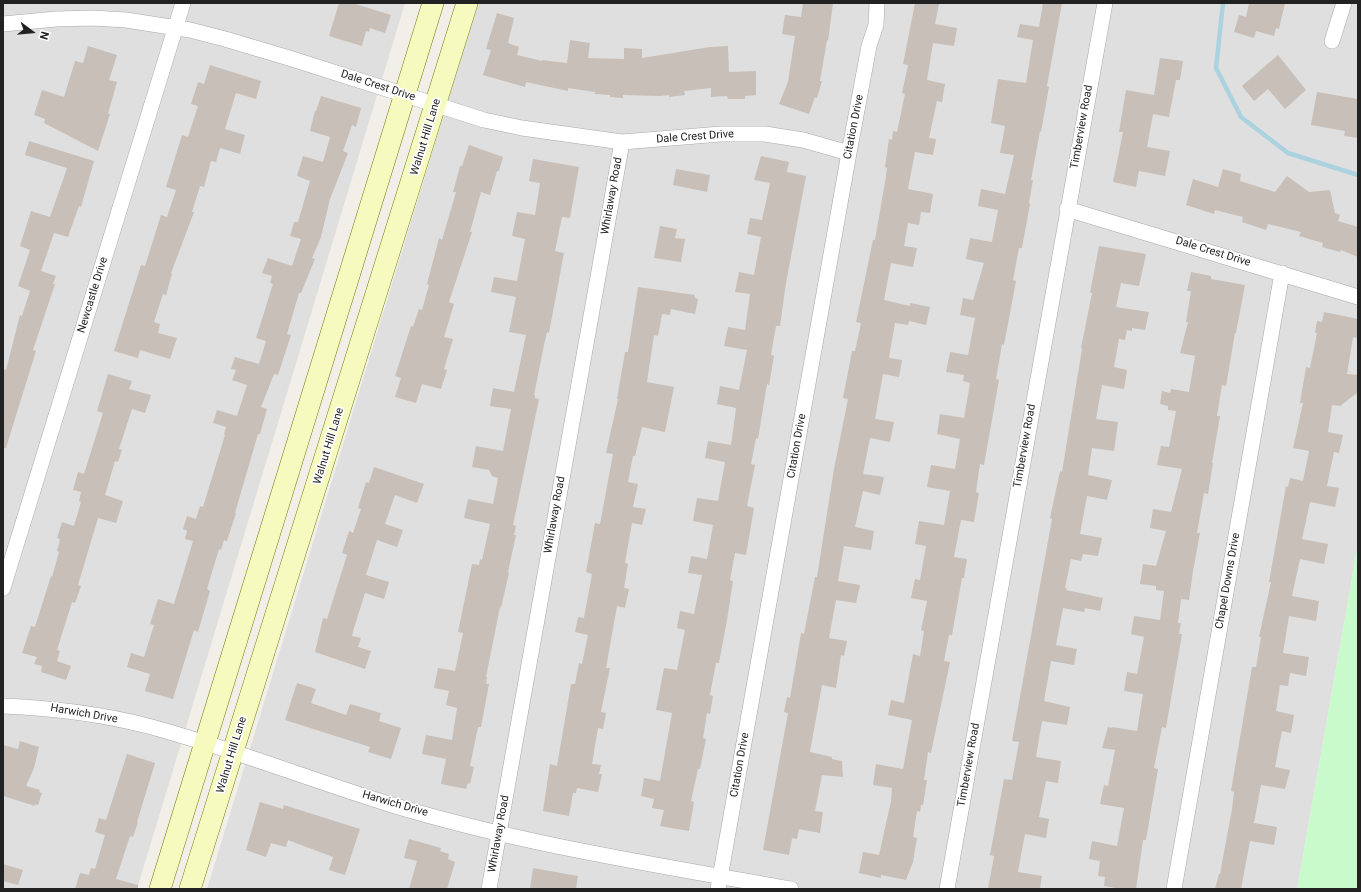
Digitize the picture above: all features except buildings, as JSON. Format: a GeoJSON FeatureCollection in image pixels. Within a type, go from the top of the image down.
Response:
{"type":"FeatureCollection","features":[{"type":"Feature","properties":{"kind":"main road"},"geometry":{"type":"LineString","coordinates":[[160,889],[406,95],[433,3]]}},
{"type":"Feature","properties":{"kind":"main road","name":"Walnut Hill Lane"},"geometry":{"type":"LineString","coordinates":[[190,889],[467,3]]}},
{"type":"Feature","properties":{"kind":"street","name":"Newcastle Drive"},"geometry":{"type":"LineString","coordinates":[[3,588],[183,3]]}},
{"type":"Feature","properties":{"kind":"street","name":"Citation Drive"},"geometry":{"type":"LineString","coordinates":[[719,883],[849,153],[869,46],[876,25],[877,3]]}},
{"type":"Feature","properties":{"kind":"street","name":"Timberview Road"},"geometry":{"type":"LineString","coordinates":[[947,889],[1105,3]]}},
{"type":"Feature","properties":{"kind":"street"},"geometry":{"type":"LineString","coordinates":[[1332,41],[1344,3]]}},
{"type":"Feature","properties":{"kind":"street","name":"Dale Crest Drive"},"geometry":{"type":"LineString","coordinates":[[3,24],[56,19],[92,18],[126,20],[175,27],[225,39],[290,58],[484,120],[522,128],[622,142],[720,134],[765,134],[803,140],[849,153]]}},
{"type":"Feature","properties":{"kind":"street","name":"Whirlaway Road"},"geometry":{"type":"LineString","coordinates":[[489,889],[622,142]]}},
{"type":"Feature","properties":{"kind":"street","name":"Dale Crest Drive"},"geometry":{"type":"LineString","coordinates":[[1068,209],[1358,297]]}},
{"type":"Feature","properties":{"kind":"street","name":"Chapel Downs Drive"},"geometry":{"type":"LineString","coordinates":[[1174,889],[1282,273]]}},
{"type":"Feature","properties":{"kind":"street","name":"Harwich Drive"},"geometry":{"type":"LineString","coordinates":[[3,706],[44,708],[85,713],[147,726],[205,743],[390,804],[499,833],[719,883],[792,889]]}},
{"type":"Feature","properties":{"kind":"shaded area"},"geometry":{"type":"Polygon","coordinates":[[[3,3],[405,3],[137,889],[3,889],[3,3]]]}},
{"type":"Feature","properties":{"kind":"shaded area"},"geometry":{"type":"Polygon","coordinates":[[[478,3],[1358,3],[1358,544],[1297,889],[207,889],[478,3]]]}},
{"type":"Feature","properties":{"kind":"green space"},"geometry":{"type":"Polygon","coordinates":[[[1358,544],[1358,889],[1297,889],[1358,544]]]}},
{"type":"Feature","properties":{"kind":"waterway"},"geometry":{"type":"LineString","coordinates":[[1223,3],[1216,68],[1241,117],[1288,153],[1358,175]]}}]}
